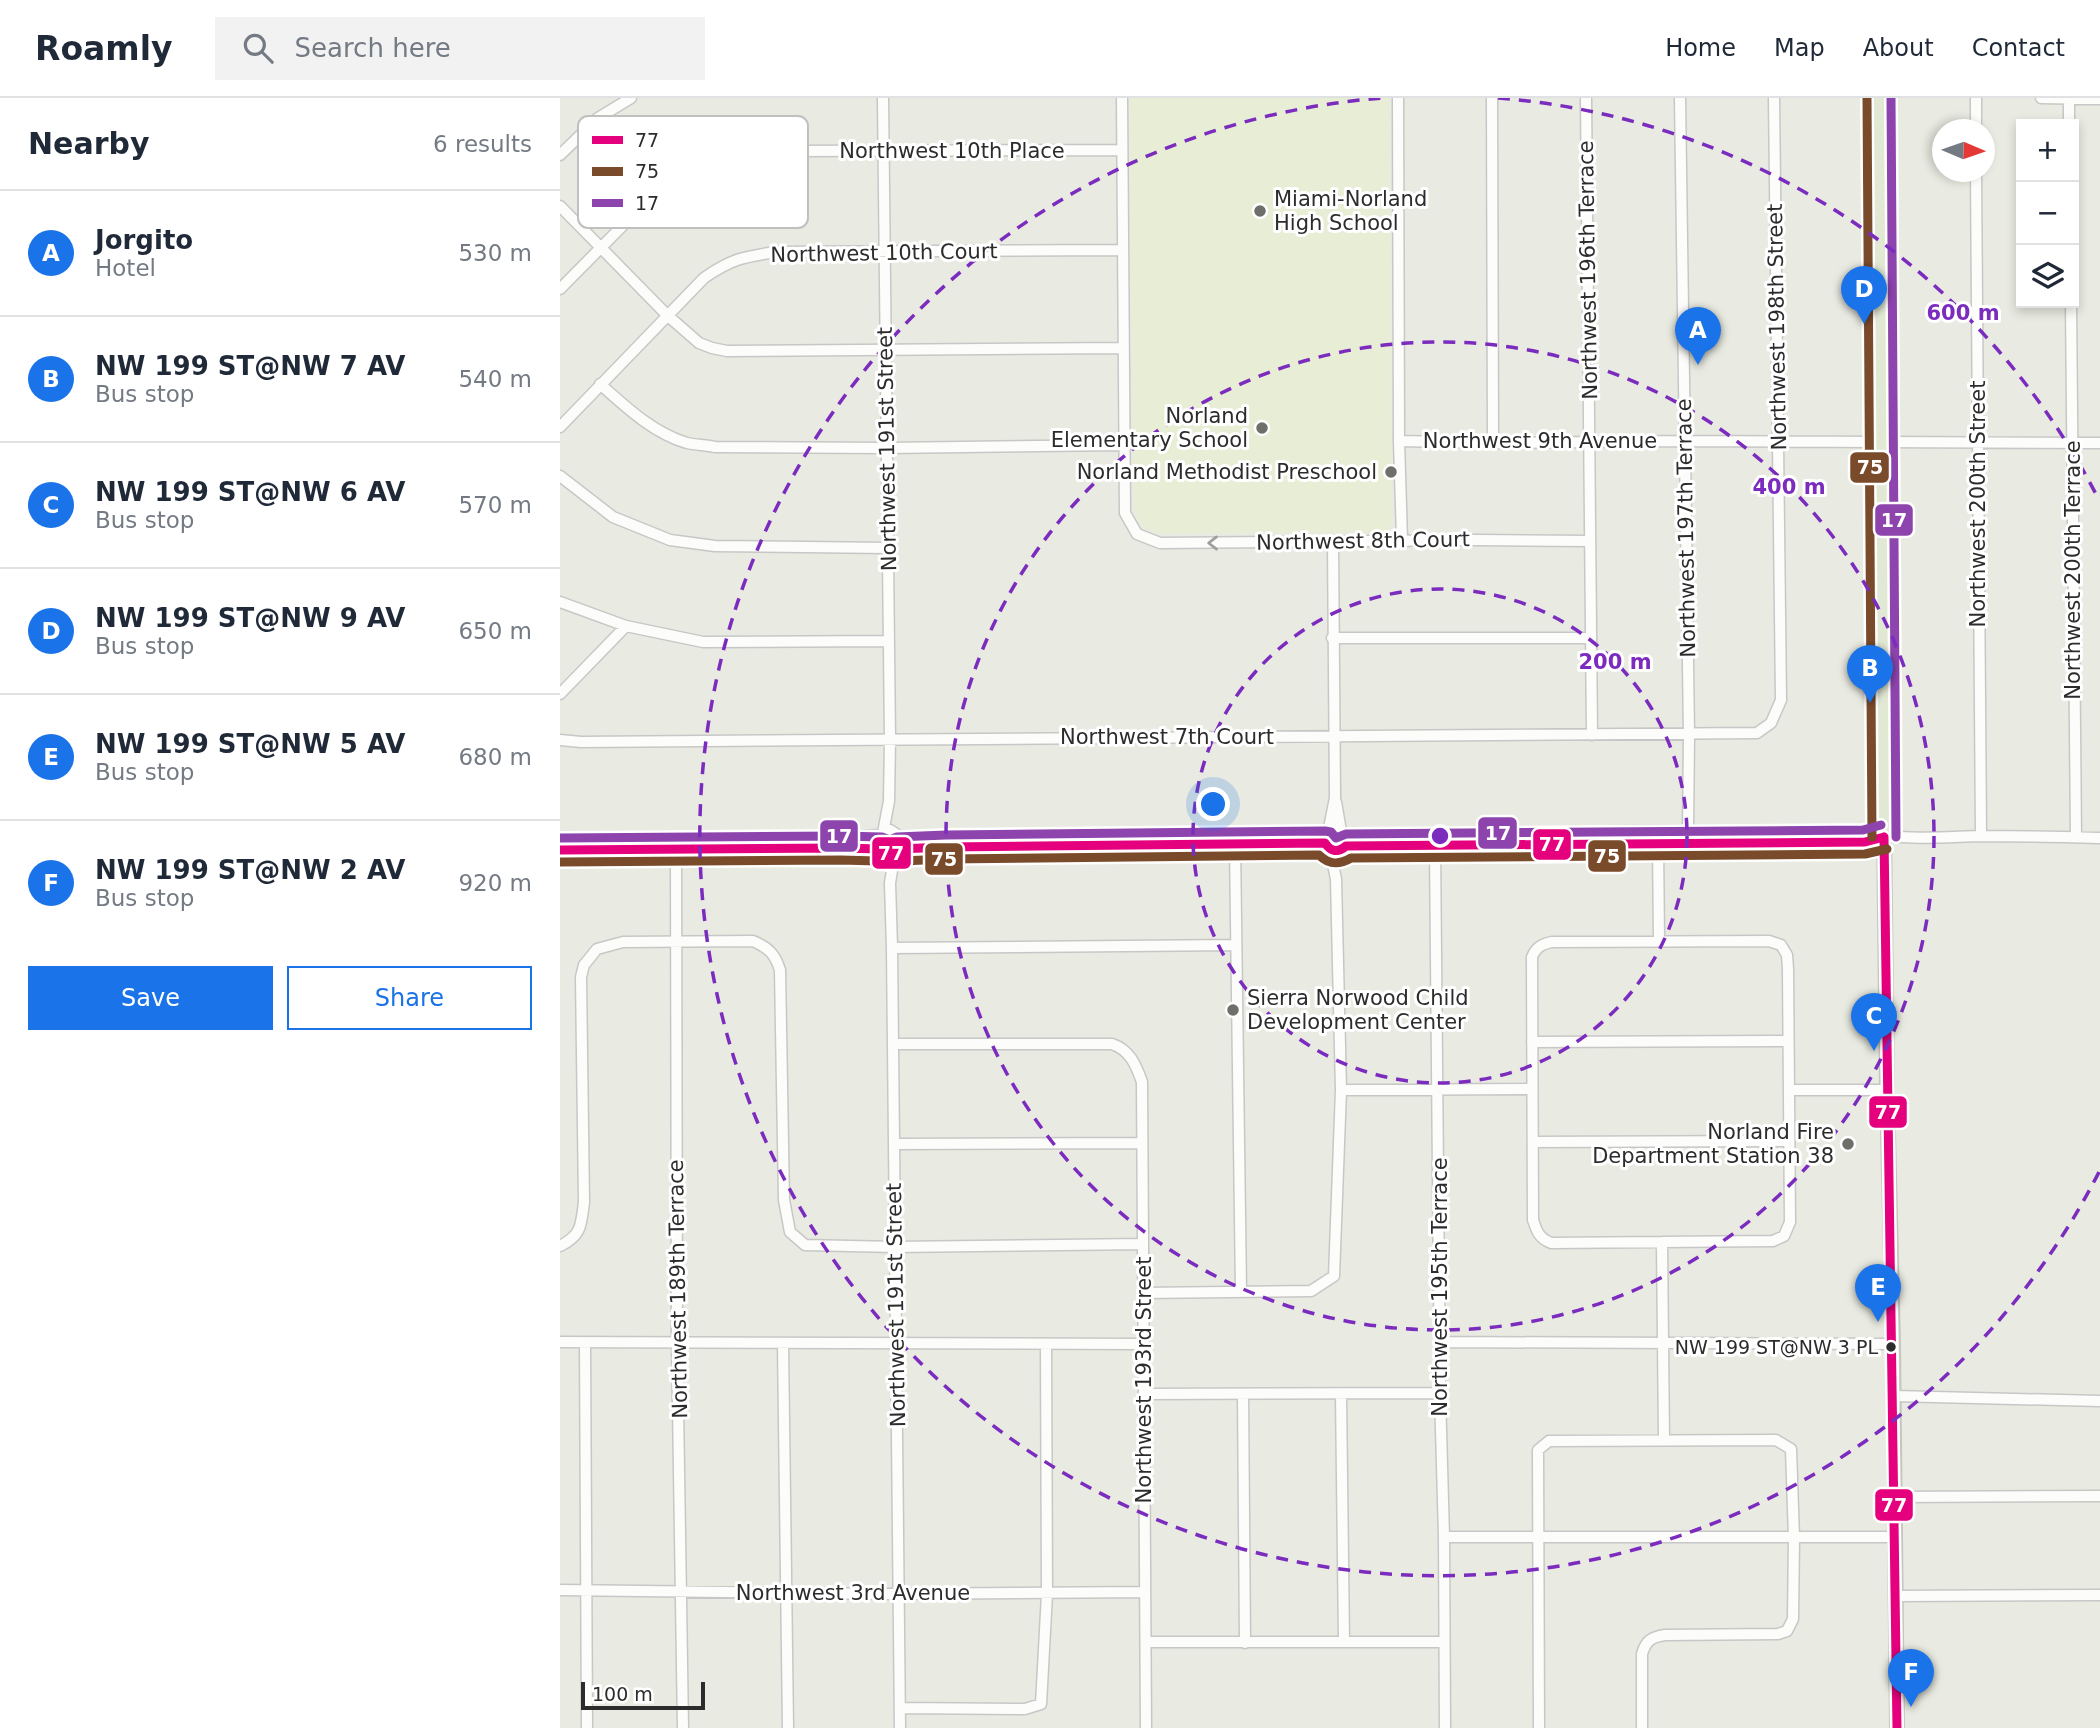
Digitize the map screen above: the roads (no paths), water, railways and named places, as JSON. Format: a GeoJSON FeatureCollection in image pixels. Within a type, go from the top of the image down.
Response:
{"type":"FeatureCollection","features":[{"type":"Feature","properties":{"kind":"main road"},"geometry":{"type":"LineString","coordinates":[[1879,98],[1884,837],[1897,1728]]}},
{"type":"Feature","properties":{"kind":"street"},"geometry":{"type":"LineString","coordinates":[[601,116],[631,98]]}},
{"type":"Feature","properties":{"kind":"street","name":"Northwest 191st Street"},"geometry":{"type":"LineString","coordinates":[[882,834],[889,801],[890,740],[883,98]]}},
{"type":"Feature","properties":{"kind":"street"},"geometry":{"type":"LineString","coordinates":[[600,384],[628,409],[663,434],[688,443],[715,447],[1124,446],[1122,98]]}},
{"type":"Feature","properties":{"kind":"street"},"geometry":{"type":"LineString","coordinates":[[1398,98],[1402,540]]}},
{"type":"Feature","properties":{"kind":"street"},"geometry":{"type":"LineString","coordinates":[[1492,98],[1493,443]]}},
{"type":"Feature","properties":{"kind":"street","name":"Northwest 196th Terrace"},"geometry":{"type":"LineString","coordinates":[[1586,98],[1592,735]]}},
{"type":"Feature","properties":{"kind":"street","name":"Northwest 197th Terrace"},"geometry":{"type":"LineString","coordinates":[[1681,98],[1688,831]]}},
{"type":"Feature","properties":{"kind":"street","name":"Northwest 198th Street"},"geometry":{"type":"LineString","coordinates":[[1771,723],[1781,700],[1774,98]]}},
{"type":"Feature","properties":{"kind":"street"},"geometry":{"type":"LineString","coordinates":[[1976,98],[1976,119]]}},
{"type":"Feature","properties":{"kind":"street"},"geometry":{"type":"LineString","coordinates":[[2041,98],[2100,99]]}},
{"type":"Feature","properties":{"kind":"street"},"geometry":{"type":"LineString","coordinates":[[2068,98],[2069,119]]}},
{"type":"Feature","properties":{"kind":"street"},"geometry":{"type":"LineString","coordinates":[[560,155],[578,137]]}},
{"type":"Feature","properties":{"kind":"street","name":"Northwest 10th Place"},"geometry":{"type":"LineString","coordinates":[[808,152],[1122,150]]}},
{"type":"Feature","properties":{"kind":"street","name":"Northwest 200th Street"},"geometry":{"type":"LineString","coordinates":[[1976,182],[1981,836]]}},
{"type":"Feature","properties":{"kind":"street"},"geometry":{"type":"LineString","coordinates":[[560,206],[578,224]]}},
{"type":"Feature","properties":{"kind":"street"},"geometry":{"type":"LineString","coordinates":[[583,228],[667,315],[699,343],[712,348],[727,351],[886,351],[1123,348]]}},
{"type":"Feature","properties":{"kind":"street","name":"Northwest 10th Place"},"geometry":{"type":"LineString","coordinates":[[560,289],[621,228]]}},
{"type":"Feature","properties":{"kind":"street","name":"Northwest 10th Court"},"geometry":{"type":"LineString","coordinates":[[560,427],[704,278],[725,264],[746,256],[775,252],[1123,250]]}},
{"type":"Feature","properties":{"kind":"street","name":"Northwest 200th Terrace"},"geometry":{"type":"LineString","coordinates":[[2071,308],[2076,837]]}},
{"type":"Feature","properties":{"kind":"street","name":"Northwest 9th Avenue"},"geometry":{"type":"LineString","coordinates":[[1399,440],[1493,443],[2100,443]]}},
{"type":"Feature","properties":{"kind":"street","name":"Northwest 8th Court"},"geometry":{"type":"LineString","coordinates":[[1124,446],[1125,513],[1137,534],[1160,543],[1590,541]]}},
{"type":"Feature","properties":{"kind":"street"},"geometry":{"type":"LineString","coordinates":[[560,476],[613,517],[670,540],[715,546],[888,548]]}},
{"type":"Feature","properties":{"kind":"street"},"geometry":{"type":"LineString","coordinates":[[1143,1293],[1311,1291],[1334,1276],[1341,1090],[1336,879],[1328,840],[1335,798],[1332,542]]}},
{"type":"Feature","properties":{"kind":"street"},"geometry":{"type":"LineString","coordinates":[[560,602],[626,626],[703,642],[889,641]]}},
{"type":"Feature","properties":{"kind":"street"},"geometry":{"type":"LineString","coordinates":[[560,694],[626,626]]}},
{"type":"Feature","properties":{"kind":"street"},"geometry":{"type":"LineString","coordinates":[[1332,638],[1591,638]]}},
{"type":"Feature","properties":{"kind":"street","name":"Northwest 7th Court"},"geometry":{"type":"LineString","coordinates":[[560,740],[1689,735],[1757,733],[1771,723]]}},
{"type":"Feature","properties":{"kind":"street"},"geometry":{"type":"LineString","coordinates":[[1335,798],[1347,841],[1336,879]]}},
{"type":"Feature","properties":{"kind":"street","name":"Northwest 191st Street"},"geometry":{"type":"LineString","coordinates":[[889,801],[897,834]]}},
{"type":"Feature","properties":{"kind":"street"},"geometry":{"type":"LineString","coordinates":[[1328,840],[1336,829],[1343,832],[1864,832],[1884,837],[1942,839],[1981,836],[2100,838]]}},
{"type":"Feature","properties":{"kind":"street"},"geometry":{"type":"LineString","coordinates":[[560,839],[882,834],[890,831],[897,834],[1328,840]]}},
{"type":"Feature","properties":{"kind":"street"},"geometry":{"type":"LineString","coordinates":[[882,834],[878,842],[889,851]]}},
{"type":"Feature","properties":{"kind":"street"},"geometry":{"type":"LineString","coordinates":[[889,851],[901,845],[897,834]]}},
{"type":"Feature","properties":{"kind":"street"},"geometry":{"type":"LineString","coordinates":[[1328,840],[1336,852],[1344,848],[1435,846],[1865,842],[1884,837]]}},
{"type":"Feature","properties":{"kind":"street"},"geometry":{"type":"LineString","coordinates":[[560,850],[841,848],[889,851],[946,847],[1235,845],[1328,840]]}},
{"type":"Feature","properties":{"kind":"street"},"geometry":{"type":"LineString","coordinates":[[1658,843],[1659,941]]}},
{"type":"Feature","properties":{"kind":"street"},"geometry":{"type":"LineString","coordinates":[[1235,845],[1241,1292]]}},
{"type":"Feature","properties":{"kind":"street","name":"Northwest 195th Terrace"},"geometry":{"type":"LineString","coordinates":[[1435,846],[1445,1728]]}},
{"type":"Feature","properties":{"kind":"street","name":"Northwest 189th Terrace"},"geometry":{"type":"LineString","coordinates":[[676,850],[677,1341],[683,1728]]}},
{"type":"Feature","properties":{"kind":"street","name":"Northwest 191st Street"},"geometry":{"type":"LineString","coordinates":[[889,851],[900,1728]]}},
{"type":"Feature","properties":{"kind":"street"},"geometry":{"type":"LineString","coordinates":[[560,1246],[571,1240],[581,1224],[584,1202],[581,977],[584,965],[597,949],[623,943],[752,941],[766,947],[775,956],[780,971],[784,1200],[790,1232],[805,1245],[895,1247],[1143,1244]]}},
{"type":"Feature","properties":{"kind":"street"},"geometry":{"type":"LineString","coordinates":[[1659,941],[1769,941],[1781,945],[1787,955],[1788,1230],[1784,1236],[1773,1241],[1550,1243],[1537,1234],[1533,1220],[1532,957],[1540,945],[1552,942],[1659,941]]}},
{"type":"Feature","properties":{"kind":"street"},"geometry":{"type":"LineString","coordinates":[[892,948],[1235,945]]}},
{"type":"Feature","properties":{"kind":"street"},"geometry":{"type":"LineString","coordinates":[[1532,1042],[1788,1041]]}},
{"type":"Feature","properties":{"kind":"street","name":"Northwest 193rd Street"},"geometry":{"type":"LineString","coordinates":[[893,1044],[1112,1044],[1121,1047],[1135,1061],[1142,1082],[1146,1728]]}},
{"type":"Feature","properties":{"kind":"street"},"geometry":{"type":"LineString","coordinates":[[1341,1090],[1532,1089]]}},
{"type":"Feature","properties":{"kind":"street"},"geometry":{"type":"LineString","coordinates":[[1789,1090],[1887,1090]]}},
{"type":"Feature","properties":{"kind":"street"},"geometry":{"type":"LineString","coordinates":[[1533,1142],[1789,1141]]}},
{"type":"Feature","properties":{"kind":"street"},"geometry":{"type":"LineString","coordinates":[[894,1144],[1142,1143]]}},
{"type":"Feature","properties":{"kind":"street"},"geometry":{"type":"LineString","coordinates":[[1662,1242],[1664,1440]]}},
{"type":"Feature","properties":{"kind":"street"},"geometry":{"type":"LineString","coordinates":[[560,1342],[1144,1344]]}},
{"type":"Feature","properties":{"kind":"street"},"geometry":{"type":"LineString","coordinates":[[1440,1342],[1893,1344]]}},
{"type":"Feature","properties":{"kind":"street"},"geometry":{"type":"LineString","coordinates":[[585,1343],[587,1728]]}},
{"type":"Feature","properties":{"kind":"street"},"geometry":{"type":"LineString","coordinates":[[783,1344],[788,1728]]}},
{"type":"Feature","properties":{"kind":"street"},"geometry":{"type":"LineString","coordinates":[[900,1708],[1025,1709],[1041,1704],[1047,1594],[1046,1344]]}},
{"type":"Feature","properties":{"kind":"street"},"geometry":{"type":"LineString","coordinates":[[1145,1394],[1440,1393]]}},
{"type":"Feature","properties":{"kind":"street"},"geometry":{"type":"LineString","coordinates":[[1243,1394],[1245,1643]]}},
{"type":"Feature","properties":{"kind":"street"},"geometry":{"type":"LineString","coordinates":[[1341,1394],[1344,1642]]}},
{"type":"Feature","properties":{"kind":"street"},"geometry":{"type":"LineString","coordinates":[[1894,1396],[2100,1401]]}},
{"type":"Feature","properties":{"kind":"street"},"geometry":{"type":"LineString","coordinates":[[1539,1728],[1538,1450],[1549,1441],[1776,1440],[1791,1449],[1793,1619],[1787,1631],[1778,1634],[1653,1637],[1645,1644],[1642,1654],[1642,1728]]}},
{"type":"Feature","properties":{"kind":"street"},"geometry":{"type":"LineString","coordinates":[[1895,1497],[2100,1496]]}},
{"type":"Feature","properties":{"kind":"street"},"geometry":{"type":"LineString","coordinates":[[1444,1537],[1895,1537]]}},
{"type":"Feature","properties":{"kind":"street","name":"Northwest 3rd Avenue"},"geometry":{"type":"LineString","coordinates":[[560,1590],[899,1594],[1145,1592]]}},
{"type":"Feature","properties":{"kind":"street"},"geometry":{"type":"LineString","coordinates":[[1896,1595],[2100,1595]]}},
{"type":"Feature","properties":{"kind":"street"},"geometry":{"type":"LineString","coordinates":[[1146,1642],[1444,1642]]}},
{"type":"Feature","properties":{"kind":"place","name":"Miami-Norland High School"},"geometry":{"type":"Point","coordinates":[1260,211]}},
{"type":"Feature","properties":{"kind":"place","name":"NW 199 ST@NW 9 AV"},"geometry":{"type":"Point","coordinates":[1864,324]}},
{"type":"Feature","properties":{"kind":"place","name":"Jorgito"},"geometry":{"type":"Point","coordinates":[1698,365]}},
{"type":"Feature","properties":{"kind":"place","name":"Norland Elementary School"},"geometry":{"type":"Point","coordinates":[1262,428]}},
{"type":"Feature","properties":{"kind":"place","name":"Norland Methodist Preschool"},"geometry":{"type":"Point","coordinates":[1391,472]}},
{"type":"Feature","properties":{"kind":"place","name":"NW 199 ST@NW 7 AV"},"geometry":{"type":"Point","coordinates":[1870,703]}},
{"type":"Feature","properties":{"kind":"place","name":"Sierra Norwood Child Development Center"},"geometry":{"type":"Point","coordinates":[1233,1010]}},
{"type":"Feature","properties":{"kind":"place","name":"NW 199 ST@NW 6 AV"},"geometry":{"type":"Point","coordinates":[1874,1051]}},
{"type":"Feature","properties":{"kind":"place","name":"Norland Fire Department Station 38"},"geometry":{"type":"Point","coordinates":[1848,1144]}},
{"type":"Feature","properties":{"kind":"place","name":"NW 199 ST@NW 5 AV"},"geometry":{"type":"Point","coordinates":[1878,1322]}},
{"type":"Feature","properties":{"kind":"place","name":"NW 199 ST@NW 3 PL"},"geometry":{"type":"Point","coordinates":[1891,1347]}},
{"type":"Feature","properties":{"kind":"place","name":"NW 199 ST@NW 2 AV"},"geometry":{"type":"Point","coordinates":[1911,1707]}}]}
